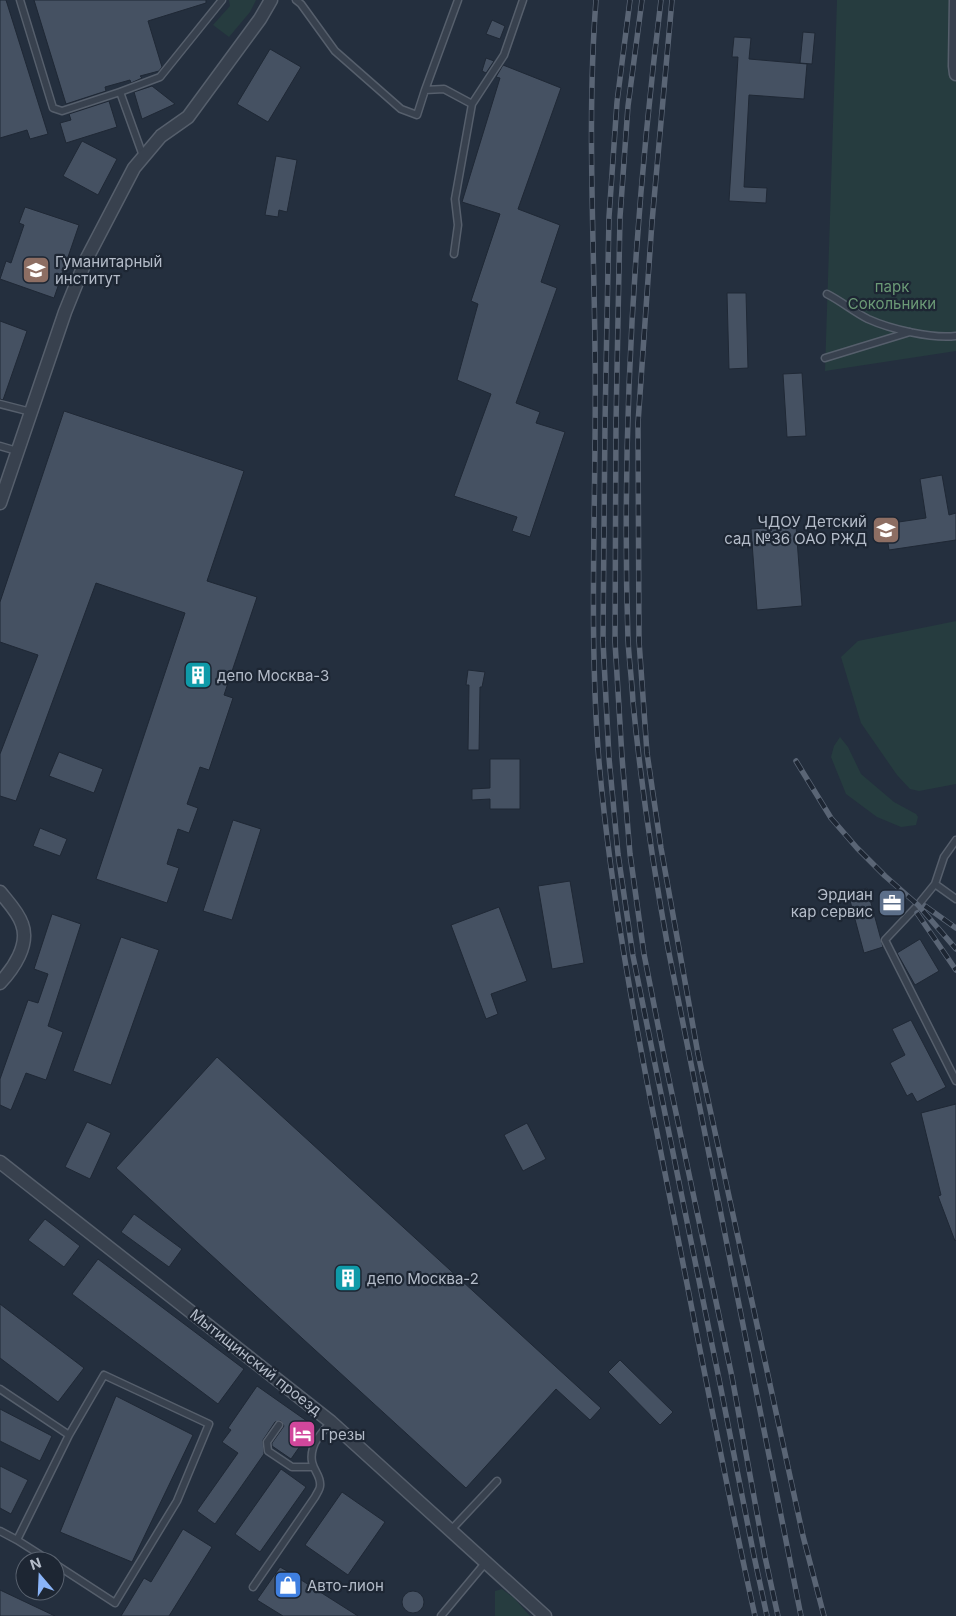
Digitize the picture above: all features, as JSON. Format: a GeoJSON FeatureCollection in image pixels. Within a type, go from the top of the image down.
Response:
{"type":"FeatureCollection","features":[{"type":"Feature","properties":{"kind":"street"},"geometry":{"type":"LineString","coordinates":[[0,503],[65,312],[86,260],[134,168],[161,136],[188,117],[260,19],[270,0]]}},
{"type":"Feature","properties":{"kind":"street"},"geometry":{"type":"LineString","coordinates":[[956,0],[956,74]]}},
{"type":"Feature","properties":{"kind":"street"},"geometry":{"type":"LineString","coordinates":[[0,892],[23,925],[24,939],[20,955],[11,971],[0,984]]}},
{"type":"Feature","properties":{"kind":"street","name":"Мытищинский проезд"},"geometry":{"type":"LineString","coordinates":[[0,1162],[331,1422],[545,1616]]}},
{"type":"Feature","properties":{"kind":"lane"},"geometry":{"type":"LineString","coordinates":[[20,0],[53,108],[62,111],[160,77],[222,0]]}},
{"type":"Feature","properties":{"kind":"lane"},"geometry":{"type":"LineString","coordinates":[[296,0],[301,4],[335,51],[401,109],[417,115],[458,0]]}},
{"type":"Feature","properties":{"kind":"lane"},"geometry":{"type":"LineString","coordinates":[[454,254],[458,225],[456,199],[472,104],[504,55],[523,0]]}},
{"type":"Feature","properties":{"kind":"lane"},"geometry":{"type":"LineString","coordinates":[[425,90],[444,89],[472,104]]}},
{"type":"Feature","properties":{"kind":"lane"},"geometry":{"type":"LineString","coordinates":[[120,92],[143,156]]}},
{"type":"Feature","properties":{"kind":"lane"},"geometry":{"type":"LineString","coordinates":[[827,294],[867,318],[911,332],[946,337],[956,336]]}},
{"type":"Feature","properties":{"kind":"lane"},"geometry":{"type":"LineString","coordinates":[[825,358],[911,332]]}},
{"type":"Feature","properties":{"kind":"lane"},"geometry":{"type":"LineString","coordinates":[[0,404],[31,412]]}},
{"type":"Feature","properties":{"kind":"lane"},"geometry":{"type":"LineString","coordinates":[[1,447],[17,451]]}},
{"type":"Feature","properties":{"kind":"lane"},"geometry":{"type":"LineString","coordinates":[[956,840],[944,858],[935,884],[885,940],[956,1081]]}},
{"type":"Feature","properties":{"kind":"lane"},"geometry":{"type":"LineString","coordinates":[[935,884],[956,899]]}},
{"type":"Feature","properties":{"kind":"lane"},"geometry":{"type":"LineString","coordinates":[[17,1540],[69,1435],[104,1375],[209,1424],[177,1501],[115,1603],[65,1570]]}},
{"type":"Feature","properties":{"kind":"lane"},"geometry":{"type":"LineString","coordinates":[[0,1389],[69,1435]]}},
{"type":"Feature","properties":{"kind":"lane"},"geometry":{"type":"LineString","coordinates":[[252,1586],[318,1492],[320,1479],[312,1467],[311,1456],[313,1446],[331,1422]]}},
{"type":"Feature","properties":{"kind":"lane"},"geometry":{"type":"LineString","coordinates":[[279,1424],[267,1442],[268,1451],[292,1467],[312,1467]]}},
{"type":"Feature","properties":{"kind":"lane"},"geometry":{"type":"LineString","coordinates":[[451,1530],[497,1481]]}},
{"type":"Feature","properties":{"kind":"lane"},"geometry":{"type":"LineString","coordinates":[[0,1531],[34,1551]]}},
{"type":"Feature","properties":{"kind":"lane"},"geometry":{"type":"LineString","coordinates":[[441,1616],[486,1562]]}},
{"type":"Feature","properties":{"kind":"green space"},"geometry":{"type":"Polygon","coordinates":[[[229,0],[256,0],[250,12],[229,37],[213,25],[230,6],[229,0]]]}},
{"type":"Feature","properties":{"kind":"green space","name":"парк Сокольники"},"geometry":{"type":"Polygon","coordinates":[[[837,0],[956,0],[956,351],[825,371],[837,0]]]}},
{"type":"Feature","properties":{"kind":"green space"},"geometry":{"type":"Polygon","coordinates":[[[956,621],[956,784],[919,791],[910,789],[897,775],[861,723],[841,657],[858,641],[956,621]]]}},
{"type":"Feature","properties":{"kind":"green space"},"geometry":{"type":"Polygon","coordinates":[[[840,737],[848,747],[861,774],[894,802],[916,814],[918,817],[916,825],[901,827],[877,817],[846,794],[831,757],[834,746],[840,737]]]}},
{"type":"Feature","properties":{"kind":"green space"},"geometry":{"type":"Polygon","coordinates":[[[502,1589],[514,1598],[530,1616],[495,1616],[495,1591],[502,1589]]]}},
{"type":"Feature","properties":{"kind":"building"},"geometry":{"type":"Polygon","coordinates":[[[0,0],[6,0],[48,134],[30,139],[27,130],[0,138],[0,0]]]}},
{"type":"Feature","properties":{"kind":"building"},"geometry":{"type":"Polygon","coordinates":[[[34,0],[206,0],[206,3],[148,21],[162,67],[159,71],[140,76],[142,78],[131,83],[130,80],[105,87],[106,91],[66,104],[34,0]]]}},
{"type":"Feature","properties":{"kind":"building"},"geometry":{"type":"Polygon","coordinates":[[[492,20],[505,26],[500,39],[486,34],[492,20]]]}},
{"type":"Feature","properties":{"kind":"building"},"geometry":{"type":"Polygon","coordinates":[[[803,32],[815,33],[812,64],[800,63],[803,32]]]}},
{"type":"Feature","properties":{"kind":"building"},"geometry":{"type":"Polygon","coordinates":[[[734,37],[751,38],[749,59],[807,64],[804,99],[749,95],[744,187],[767,188],[766,203],[729,201],[738,57],[732,57],[734,37]]]}},
{"type":"Feature","properties":{"kind":"building"},"geometry":{"type":"Polygon","coordinates":[[[270,49],[301,67],[268,122],[237,104],[270,49]]]}},
{"type":"Feature","properties":{"kind":"building"},"geometry":{"type":"Polygon","coordinates":[[[486,58],[494,61],[486,73],[482,71],[486,58]]]}},
{"type":"Feature","properties":{"kind":"building"},"geometry":{"type":"Polygon","coordinates":[[[503,65],[561,88],[518,209],[560,225],[541,282],[557,288],[516,403],[540,412],[536,423],[565,432],[530,537],[512,531],[517,517],[454,496],[491,394],[457,380],[478,304],[471,301],[500,214],[462,202],[500,78],[496,77],[503,65]]]}},
{"type":"Feature","properties":{"kind":"building"},"geometry":{"type":"Polygon","coordinates":[[[152,86],[175,104],[142,119],[134,92],[152,86]]]}},
{"type":"Feature","properties":{"kind":"building"},"geometry":{"type":"Polygon","coordinates":[[[109,101],[117,127],[66,143],[60,123],[71,120],[69,114],[109,101]]]}},
{"type":"Feature","properties":{"kind":"building"},"geometry":{"type":"Polygon","coordinates":[[[82,141],[117,159],[98,195],[63,176],[82,141]]]}},
{"type":"Feature","properties":{"kind":"building"},"geometry":{"type":"Polygon","coordinates":[[[276,156],[297,160],[287,212],[279,210],[278,217],[265,215],[276,156]]]}},
{"type":"Feature","properties":{"kind":"building"},"geometry":{"type":"Polygon","coordinates":[[[25,207],[79,225],[54,298],[0,279],[6,261],[11,263],[24,225],[19,223],[25,207]]]}},
{"type":"Feature","properties":{"kind":"building"},"geometry":{"type":"Polygon","coordinates":[[[727,293],[746,293],[748,368],[729,369],[727,293]]]}},
{"type":"Feature","properties":{"kind":"building"},"geometry":{"type":"Polygon","coordinates":[[[0,321],[27,331],[3,400],[0,399],[0,321]]]}},
{"type":"Feature","properties":{"kind":"building"},"geometry":{"type":"Polygon","coordinates":[[[802,373],[806,436],[787,437],[783,374],[802,373]]]}},
{"type":"Feature","properties":{"kind":"building","name":"депо Москва-3"},"geometry":{"type":"Polygon","coordinates":[[[64,411],[244,471],[207,581],[257,597],[224,695],[233,698],[209,770],[200,767],[187,804],[198,808],[189,833],[178,829],[167,864],[179,868],[167,903],[96,879],[185,613],[96,583],[16,801],[0,796],[0,754],[38,655],[0,642],[0,602],[64,411]]]}},
{"type":"Feature","properties":{"kind":"building"},"geometry":{"type":"Polygon","coordinates":[[[942,475],[949,515],[956,513],[956,540],[889,550],[885,524],[926,518],[920,479],[942,475]]]}},
{"type":"Feature","properties":{"kind":"building"},"geometry":{"type":"Polygon","coordinates":[[[780,521],[781,527],[796,526],[802,606],[757,610],[751,529],[766,528],[765,523],[780,521]]]}},
{"type":"Feature","properties":{"kind":"building"},"geometry":{"type":"Polygon","coordinates":[[[468,670],[485,672],[482,687],[480,687],[479,750],[468,750],[469,685],[466,685],[468,670]]]}},
{"type":"Feature","properties":{"kind":"building"},"geometry":{"type":"Polygon","coordinates":[[[59,752],[103,769],[94,793],[49,776],[59,752]]]}},
{"type":"Feature","properties":{"kind":"building"},"geometry":{"type":"Polygon","coordinates":[[[490,759],[520,759],[520,809],[490,809],[490,799],[472,800],[472,789],[490,788],[490,759]]]}},
{"type":"Feature","properties":{"kind":"building"},"geometry":{"type":"Polygon","coordinates":[[[233,820],[261,829],[232,920],[203,911],[233,820]]]}},
{"type":"Feature","properties":{"kind":"building"},"geometry":{"type":"Polygon","coordinates":[[[40,828],[67,839],[60,856],[33,846],[40,828]]]}},
{"type":"Feature","properties":{"kind":"building"},"geometry":{"type":"Polygon","coordinates":[[[570,881],[584,963],[552,969],[538,886],[570,881]]]}},
{"type":"Feature","properties":{"kind":"building"},"geometry":{"type":"Polygon","coordinates":[[[867,888],[883,947],[864,953],[848,893],[867,888]]]}},
{"type":"Feature","properties":{"kind":"building"},"geometry":{"type":"Polygon","coordinates":[[[499,907],[527,981],[491,994],[498,1014],[486,1019],[451,925],[499,907]]]}},
{"type":"Feature","properties":{"kind":"building"},"geometry":{"type":"Polygon","coordinates":[[[52,914],[81,924],[48,1026],[63,1032],[46,1080],[26,1073],[11,1110],[0,1105],[0,1079],[28,1000],[38,1003],[48,974],[34,969],[52,914]]]}},
{"type":"Feature","properties":{"kind":"building"},"geometry":{"type":"Polygon","coordinates":[[[121,937],[159,950],[111,1085],[73,1071],[121,937]]]}},
{"type":"Feature","properties":{"kind":"building"},"geometry":{"type":"Polygon","coordinates":[[[920,939],[939,971],[915,985],[897,953],[920,939]]]}},
{"type":"Feature","properties":{"kind":"building"},"geometry":{"type":"Polygon","coordinates":[[[911,1020],[946,1087],[917,1102],[912,1093],[907,1096],[890,1063],[905,1055],[892,1029],[911,1020]]]}},
{"type":"Feature","properties":{"kind":"building","name":"депо Москва-2"},"geometry":{"type":"Polygon","coordinates":[[[217,1057],[601,1408],[590,1420],[556,1389],[466,1488],[116,1168],[217,1057]]]}},
{"type":"Feature","properties":{"kind":"building"},"geometry":{"type":"Polygon","coordinates":[[[956,1104],[955,1241],[938,1196],[941,1195],[921,1113],[956,1104]]]}},
{"type":"Feature","properties":{"kind":"building"},"geometry":{"type":"Polygon","coordinates":[[[87,1122],[111,1133],[90,1179],[65,1167],[87,1122]]]}},
{"type":"Feature","properties":{"kind":"building"},"geometry":{"type":"Polygon","coordinates":[[[527,1123],[546,1159],[523,1171],[504,1135],[527,1123]]]}},
{"type":"Feature","properties":{"kind":"building"},"geometry":{"type":"Polygon","coordinates":[[[134,1214],[182,1249],[169,1267],[121,1232],[134,1214]]]}},
{"type":"Feature","properties":{"kind":"building"},"geometry":{"type":"Polygon","coordinates":[[[45,1219],[80,1246],[64,1267],[28,1240],[45,1219]]]}},
{"type":"Feature","properties":{"kind":"building"},"geometry":{"type":"Polygon","coordinates":[[[98,1259],[244,1369],[218,1404],[72,1294],[98,1259]]]}},
{"type":"Feature","properties":{"kind":"building"},"geometry":{"type":"Polygon","coordinates":[[[0,1304],[84,1368],[58,1402],[0,1358],[0,1304]]]}},
{"type":"Feature","properties":{"kind":"building"},"geometry":{"type":"Polygon","coordinates":[[[620,1360],[673,1412],[660,1425],[608,1372],[620,1360]]]}},
{"type":"Feature","properties":{"kind":"building"},"geometry":{"type":"Polygon","coordinates":[[[257,1386],[314,1426],[291,1459],[272,1446],[272,1443],[284,1426],[281,1421],[275,1422],[263,1440],[264,1454],[215,1524],[197,1511],[238,1453],[222,1442],[231,1430],[228,1428],[257,1386]]]}},
{"type":"Feature","properties":{"kind":"building"},"geometry":{"type":"Polygon","coordinates":[[[116,1396],[193,1435],[132,1562],[60,1532],[116,1396]]]}},
{"type":"Feature","properties":{"kind":"building"},"geometry":{"type":"Polygon","coordinates":[[[0,1409],[52,1436],[40,1461],[0,1441],[0,1409]]]}},
{"type":"Feature","properties":{"kind":"building"},"geometry":{"type":"Polygon","coordinates":[[[0,1466],[28,1480],[11,1514],[0,1508],[0,1466]]]}},
{"type":"Feature","properties":{"kind":"building"},"geometry":{"type":"Polygon","coordinates":[[[281,1469],[306,1487],[260,1552],[235,1534],[281,1469]]]}},
{"type":"Feature","properties":{"kind":"building"},"geometry":{"type":"Polygon","coordinates":[[[342,1492],[385,1522],[348,1575],[305,1545],[342,1492]]]}},
{"type":"Feature","properties":{"kind":"building"},"geometry":{"type":"Polygon","coordinates":[[[183,1529],[212,1547],[169,1616],[121,1616],[144,1578],[151,1582],[183,1529]]]}},
{"type":"Feature","properties":{"kind":"building","name":"Авто-лион"},"geometry":{"type":"Polygon","coordinates":[[[280,1567],[358,1616],[283,1616],[257,1600],[280,1567]]]}},
{"type":"Feature","properties":{"kind":"building"},"geometry":{"type":"Polygon","coordinates":[[[0,1590],[15,1597],[15,1601],[23,1601],[55,1616],[0,1616],[0,1590]]]}},
{"type":"Feature","properties":{"kind":"building"},"geometry":{"type":"Polygon","coordinates":[[[409,1591],[417,1591],[424,1598],[424,1606],[417,1613],[409,1613],[402,1606],[402,1598],[409,1591]]]}},
{"type":"Feature","properties":{"kind":"railway"},"geometry":{"type":"LineString","coordinates":[[596,0],[591,132],[595,403],[593,609],[599,762],[612,878],[641,1051],[755,1616]]}},
{"type":"Feature","properties":{"kind":"railway"},"geometry":{"type":"LineString","coordinates":[[630,0],[617,102],[609,217],[603,641],[609,758],[618,854],[633,956],[767,1616]]}},
{"type":"Feature","properties":{"kind":"railway"},"geometry":{"type":"LineString","coordinates":[[642,0],[628,106],[620,217],[616,423],[615,642],[630,854],[644,954],[732,1377],[765,1557],[778,1616]]}},
{"type":"Feature","properties":{"kind":"railway"},"geometry":{"type":"LineString","coordinates":[[661,0],[644,159],[632,319],[626,560],[628,640],[633,702],[648,825],[668,948],[801,1616]]}},
{"type":"Feature","properties":{"kind":"railway"},"geometry":{"type":"LineString","coordinates":[[672,0],[652,222],[638,423],[639,641],[647,753],[661,848],[698,1054],[803,1536],[824,1616]]}},
{"type":"Feature","properties":{"kind":"railway"},"geometry":{"type":"LineString","coordinates":[[796,761],[831,818],[857,848],[918,905],[956,949]]}},
{"type":"Feature","properties":{"kind":"railway"},"geometry":{"type":"LineString","coordinates":[[925,906],[956,928]]}},
{"type":"Feature","properties":{"kind":"railway"},"geometry":{"type":"LineString","coordinates":[[917,913],[956,970]]}},
{"type":"Feature","properties":{"kind":"place","name":"Гуманитарный институт"},"geometry":{"type":"Point","coordinates":[36,270]}},
{"type":"Feature","properties":{"kind":"place","name":"ЧДОУ Детский сад №36 ОАО РЖД"},"geometry":{"type":"Point","coordinates":[886,530]}},
{"type":"Feature","properties":{"kind":"place","name":"депо Москва-3"},"geometry":{"type":"Point","coordinates":[198,675]}},
{"type":"Feature","properties":{"kind":"place","name":"Эрдиан кар сервис"},"geometry":{"type":"Point","coordinates":[892,903]}},
{"type":"Feature","properties":{"kind":"place","name":"депо Москва-2"},"geometry":{"type":"Point","coordinates":[348,1278]}},
{"type":"Feature","properties":{"kind":"place","name":"Грезы"},"geometry":{"type":"Point","coordinates":[302,1434]}},
{"type":"Feature","properties":{"kind":"place","name":"Авто-лион"},"geometry":{"type":"Point","coordinates":[288,1585]}}]}
